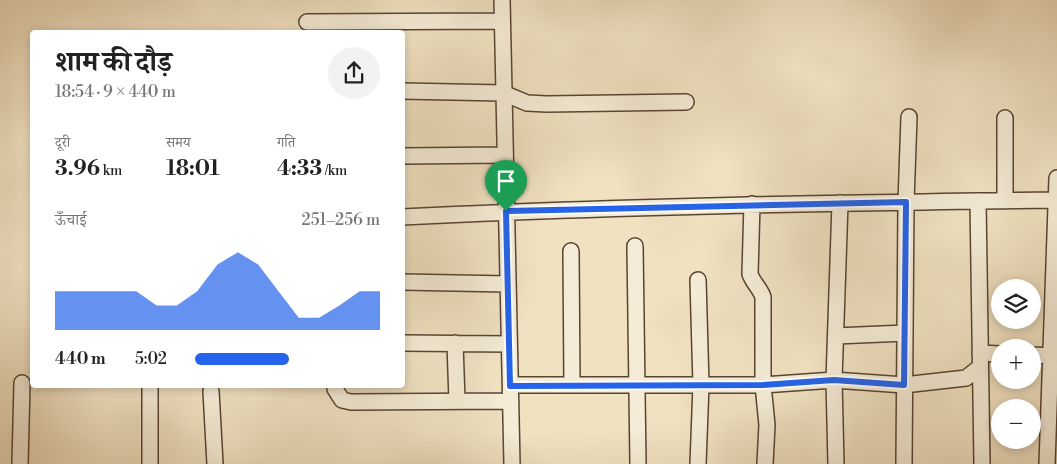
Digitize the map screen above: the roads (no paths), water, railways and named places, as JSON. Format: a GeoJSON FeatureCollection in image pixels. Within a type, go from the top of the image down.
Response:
{"type":"FeatureCollection","features":[{"type":"Feature","properties":{"kind":"street"},"geometry":{"type":"LineString","coordinates":[[502,0],[512,464]]}},
{"type":"Feature","properties":{"kind":"street"},"geometry":{"type":"LineString","coordinates":[[307,22],[338,28],[502,21]]}},
{"type":"Feature","properties":{"kind":"street"},"geometry":{"type":"LineString","coordinates":[[405,91],[503,93],[527,103],[548,104],[686,102]]}},
{"type":"Feature","properties":{"kind":"street"},"geometry":{"type":"LineString","coordinates":[[904,464],[904,333],[909,117]]}},
{"type":"Feature","properties":{"kind":"street"},"geometry":{"type":"LineString","coordinates":[[1005,118],[1005,201]]}},
{"type":"Feature","properties":{"kind":"street"},"geometry":{"type":"LineString","coordinates":[[405,156],[505,155]]}},
{"type":"Feature","properties":{"kind":"street"},"geometry":{"type":"LineString","coordinates":[[1048,464],[1054,352],[1057,178]]}},
{"type":"Feature","properties":{"kind":"street"},"geometry":{"type":"LineString","coordinates":[[405,217],[506,211],[752,204],[1056,200]]}},
{"type":"Feature","properties":{"kind":"street"},"geometry":{"type":"LineString","coordinates":[[978,201],[982,464]]}},
{"type":"Feature","properties":{"kind":"street"},"geometry":{"type":"LineString","coordinates":[[836,464],[834,380],[840,203]]}},
{"type":"Feature","properties":{"kind":"street"},"geometry":{"type":"LineString","coordinates":[[752,204],[750,274],[763,297],[763,385],[767,426],[765,464]]}},
{"type":"Feature","properties":{"kind":"street"},"geometry":{"type":"LineString","coordinates":[[635,246],[638,464]]}},
{"type":"Feature","properties":{"kind":"street"},"geometry":{"type":"LineString","coordinates":[[571,251],[572,385]]}},
{"type":"Feature","properties":{"kind":"street"},"geometry":{"type":"LineString","coordinates":[[698,280],[701,385],[698,464]]}},
{"type":"Feature","properties":{"kind":"street"},"geometry":{"type":"LineString","coordinates":[[405,282],[508,284]]}},
{"type":"Feature","properties":{"kind":"street"},"geometry":{"type":"LineString","coordinates":[[836,336],[904,333]]}},
{"type":"Feature","properties":{"kind":"street"},"geometry":{"type":"LineString","coordinates":[[405,343],[509,344]]}},
{"type":"Feature","properties":{"kind":"street"},"geometry":{"type":"LineString","coordinates":[[454,343],[457,401]]}},
{"type":"Feature","properties":{"kind":"street"},"geometry":{"type":"LineString","coordinates":[[1041,354],[1054,352]]}},
{"type":"Feature","properties":{"kind":"street"},"geometry":{"type":"LineString","coordinates":[[510,386],[763,385],[834,380],[904,385],[966,378],[980,360],[991,357]]}},
{"type":"Feature","properties":{"kind":"street"},"geometry":{"type":"LineString","coordinates":[[20,464],[22,383]]}},
{"type":"Feature","properties":{"kind":"street"},"geometry":{"type":"LineString","coordinates":[[150,388],[150,464]]}},
{"type":"Feature","properties":{"kind":"street"},"geometry":{"type":"LineString","coordinates":[[335,388],[342,400],[352,402],[511,401]]}},
{"type":"Feature","properties":{"kind":"street"},"geometry":{"type":"LineString","coordinates":[[211,391],[215,464]]}}]}
